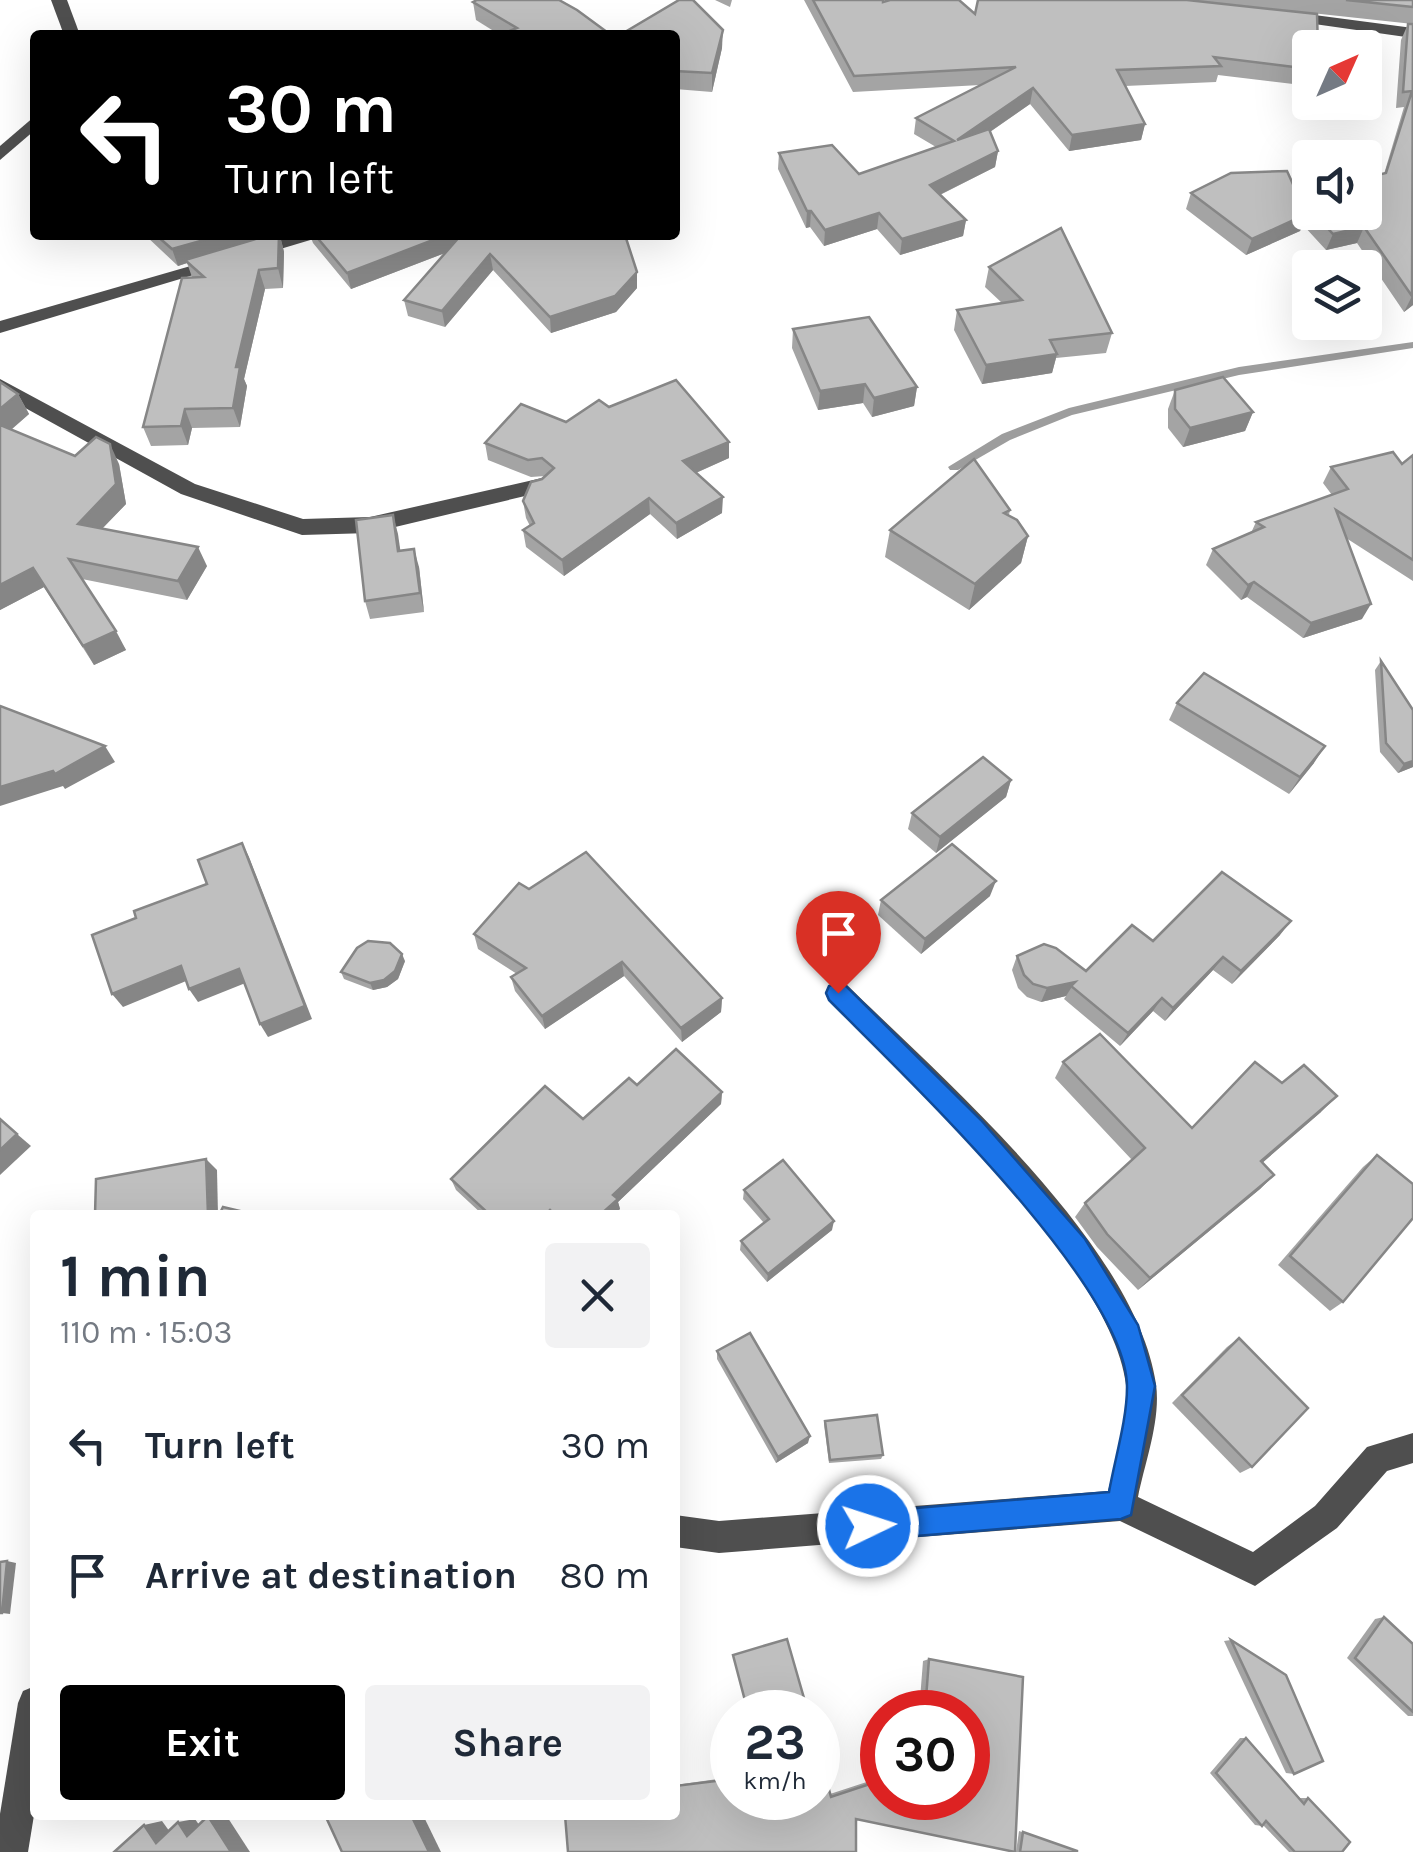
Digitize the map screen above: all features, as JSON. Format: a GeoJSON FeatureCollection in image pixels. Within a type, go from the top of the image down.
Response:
{"type":"FeatureCollection","features":[{"type":"Feature","properties":{"kind":"street"},"geometry":{"type":"LineString","coordinates":[[59,0],[70,30]]}},
{"type":"Feature","properties":{"kind":"street"},"geometry":{"type":"LineString","coordinates":[[1262,14],[1413,33]]}},
{"type":"Feature","properties":{"kind":"street"},"geometry":{"type":"LineString","coordinates":[[0,155],[30,127]]}},
{"type":"Feature","properties":{"kind":"street"},"geometry":{"type":"LineString","coordinates":[[0,326],[301,240]]}},
{"type":"Feature","properties":{"kind":"street"},"geometry":{"type":"LineString","coordinates":[[0,386],[188,489],[302,527],[370,526],[542,485]]}},
{"type":"Feature","properties":{"kind":"street"},"geometry":{"type":"LineString","coordinates":[[838,993],[972,1128],[1076,1248],[1128,1335],[1141,1386],[1121,1505]]}},
{"type":"Feature","properties":{"kind":"street"},"geometry":{"type":"LineString","coordinates":[[680,1532],[720,1536],[1121,1505],[1255,1570],[1326,1516],[1378,1458],[1413,1448]]}},
{"type":"Feature","properties":{"kind":"street"},"geometry":{"type":"LineString","coordinates":[[12,1852],[30,1736]]}},
{"type":"Feature","properties":{"kind":"building"},"geometry":{"type":"Polygon","coordinates":[[[559,0],[604,30],[512,30],[517,28],[473,2],[559,0]]]}},
{"type":"Feature","properties":{"kind":"building"},"geometry":{"type":"Polygon","coordinates":[[[679,0],[693,0],[723,30],[712,73],[680,71],[680,30],[628,30],[679,0]]]}},
{"type":"Feature","properties":{"kind":"building"},"geometry":{"type":"Polygon","coordinates":[[[813,0],[959,0],[975,14],[978,0],[1187,0],[1317,14],[1317,30],[1292,30],[1292,67],[1214,57],[1221,66],[1117,70],[1145,124],[1072,135],[1033,88],[957,140],[989,129],[998,151],[930,185],[966,220],[902,239],[879,213],[825,230],[807,211],[779,153],[832,145],[859,174],[954,141],[916,118],[1016,67],[854,76],[813,0]]]}},
{"type":"Feature","properties":{"kind":"building"},"geometry":{"type":"Polygon","coordinates":[[[1346,0],[1413,0],[1413,7],[1346,0]]]}},
{"type":"Feature","properties":{"kind":"building"},"geometry":{"type":"Polygon","coordinates":[[[1408,24],[1413,24],[1412,296],[1366,230],[1382,230],[1382,174],[1386,173],[1412,91],[1403,92],[1408,24]]]}},
{"type":"Feature","properties":{"kind":"building"},"geometry":{"type":"Polygon","coordinates":[[[1287,171],[1292,182],[1292,221],[1252,239],[1191,193],[1231,173],[1287,171]]]}},
{"type":"Feature","properties":{"kind":"building"},"geometry":{"type":"Polygon","coordinates":[[[1061,228],[1112,333],[1050,340],[1057,354],[986,365],[957,310],[1022,300],[989,267],[1061,228]]]}},
{"type":"Feature","properties":{"kind":"building"},"geometry":{"type":"Polygon","coordinates":[[[162,240],[204,240],[172,249],[162,240]]]}},
{"type":"Feature","properties":{"kind":"building"},"geometry":{"type":"Polygon","coordinates":[[[252,240],[279,240],[278,268],[259,270],[236,367],[240,367],[233,408],[185,409],[181,426],[143,427],[182,278],[204,277],[185,260],[252,240]]]}},
{"type":"Feature","properties":{"kind":"building"},"geometry":{"type":"Polygon","coordinates":[[[319,240],[433,240],[347,273],[319,240]]]}},
{"type":"Feature","properties":{"kind":"building"},"geometry":{"type":"Polygon","coordinates":[[[457,240],[627,240],[637,272],[615,296],[550,317],[490,254],[442,311],[404,300],[457,240]]]}},
{"type":"Feature","properties":{"kind":"building"},"geometry":{"type":"Polygon","coordinates":[[[869,317],[917,387],[874,398],[865,384],[820,391],[793,329],[869,317]]]}},
{"type":"Feature","properties":{"kind":"building"},"geometry":{"type":"Polygon","coordinates":[[[1223,377],[1253,412],[1190,428],[1175,409],[1175,390],[1223,377]]]}},
{"type":"Feature","properties":{"kind":"building"},"geometry":{"type":"Polygon","coordinates":[[[676,380],[729,442],[683,461],[723,497],[676,523],[649,498],[562,560],[523,530],[534,523],[523,501],[531,482],[542,479],[554,468],[542,458],[528,460],[485,443],[521,404],[566,422],[599,400],[609,407],[676,380]]]}},
{"type":"Feature","properties":{"kind":"building"},"geometry":{"type":"Polygon","coordinates":[[[0,382],[18,394],[0,409],[0,382]]]}},
{"type":"Feature","properties":{"kind":"building"},"geometry":{"type":"Polygon","coordinates":[[[0,425],[75,456],[96,437],[110,444],[116,484],[78,524],[198,547],[178,581],[69,559],[116,631],[83,646],[33,568],[0,585],[0,425]]]}},
{"type":"Feature","properties":{"kind":"building"},"geometry":{"type":"Polygon","coordinates":[[[1393,452],[1402,464],[1413,455],[1413,560],[1336,510],[1371,604],[1311,623],[1254,582],[1248,585],[1213,549],[1264,527],[1256,522],[1348,489],[1331,467],[1393,452]]]}},
{"type":"Feature","properties":{"kind":"building"},"geometry":{"type":"Polygon","coordinates":[[[974,459],[1010,510],[1004,513],[1017,520],[1028,536],[975,584],[890,530],[974,459]]]}},
{"type":"Feature","properties":{"kind":"building"},"geometry":{"type":"Polygon","coordinates":[[[393,515],[398,551],[414,549],[420,593],[365,601],[356,520],[393,515]]]}},
{"type":"Feature","properties":{"kind":"building"},"geometry":{"type":"Polygon","coordinates":[[[1381,661],[1413,710],[1413,761],[1404,764],[1386,743],[1381,661]]]}},
{"type":"Feature","properties":{"kind":"building"},"geometry":{"type":"Polygon","coordinates":[[[1204,673],[1325,746],[1300,777],[1177,703],[1204,673]]]}},
{"type":"Feature","properties":{"kind":"building"},"geometry":{"type":"Polygon","coordinates":[[[0,706],[105,746],[55,774],[53,771],[0,787],[0,706]]]}},
{"type":"Feature","properties":{"kind":"building"},"geometry":{"type":"Polygon","coordinates":[[[983,757],[1011,780],[940,837],[912,813],[983,757]]]}},
{"type":"Feature","properties":{"kind":"building"},"geometry":{"type":"Polygon","coordinates":[[[242,843],[305,1006],[260,1024],[239,969],[189,989],[181,966],[112,994],[92,935],[136,918],[134,911],[207,884],[198,860],[242,843]]]}},
{"type":"Feature","properties":{"kind":"building"},"geometry":{"type":"Polygon","coordinates":[[[952,844],[996,881],[925,939],[881,900],[952,844]]]}},
{"type":"Feature","properties":{"kind":"building"},"geometry":{"type":"Polygon","coordinates":[[[586,852],[722,998],[681,1028],[622,962],[542,1016],[511,977],[526,968],[474,934],[519,883],[529,889],[586,852]]]}},
{"type":"Feature","properties":{"kind":"building"},"geometry":{"type":"Polygon","coordinates":[[[1222,872],[1291,921],[1241,971],[1223,957],[1173,1008],[1162,998],[1128,1033],[1071,986],[1075,982],[1047,988],[1033,984],[1024,975],[1017,956],[1044,944],[1056,948],[1086,971],[1132,925],[1153,941],[1222,872]]]}},
{"type":"Feature","properties":{"kind":"building"},"geometry":{"type":"Polygon","coordinates":[[[368,941],[390,943],[402,954],[395,971],[384,980],[370,983],[341,972],[357,948],[368,941]]]}},
{"type":"Feature","properties":{"kind":"building"},"geometry":{"type":"Polygon","coordinates":[[[1100,1034],[1192,1128],[1255,1062],[1282,1083],[1304,1065],[1337,1096],[1261,1161],[1274,1175],[1150,1278],[1107,1234],[1085,1203],[1145,1148],[1063,1062],[1100,1034]]]}},
{"type":"Feature","properties":{"kind":"building"},"geometry":{"type":"Polygon","coordinates":[[[676,1049],[722,1092],[613,1195],[618,1199],[606,1210],[485,1210],[451,1179],[545,1086],[583,1119],[629,1078],[637,1085],[676,1049]]]}},
{"type":"Feature","properties":{"kind":"building"},"geometry":{"type":"Polygon","coordinates":[[[0,1119],[17,1134],[0,1150],[0,1119]]]}},
{"type":"Feature","properties":{"kind":"building"},"geometry":{"type":"Polygon","coordinates":[[[1377,1155],[1413,1184],[1413,1218],[1343,1302],[1290,1256],[1377,1155]]]}},
{"type":"Feature","properties":{"kind":"building"},"geometry":{"type":"Polygon","coordinates":[[[206,1159],[208,1210],[95,1210],[96,1179],[206,1159]]]}},
{"type":"Feature","properties":{"kind":"building"},"geometry":{"type":"Polygon","coordinates":[[[783,1160],[834,1221],[768,1274],[741,1241],[769,1219],[744,1190],[783,1160]]]}},
{"type":"Feature","properties":{"kind":"building"},"geometry":{"type":"Polygon","coordinates":[[[750,1333],[810,1436],[778,1457],[717,1351],[750,1333]]]}},
{"type":"Feature","properties":{"kind":"building"},"geometry":{"type":"Polygon","coordinates":[[[1239,1338],[1308,1408],[1252,1467],[1182,1395],[1239,1338]]]}},
{"type":"Feature","properties":{"kind":"building"},"geometry":{"type":"Polygon","coordinates":[[[877,1415],[883,1455],[830,1460],[825,1421],[877,1415]]]}},
{"type":"Feature","properties":{"kind":"building"},"geometry":{"type":"Polygon","coordinates":[[[7,1561],[2,1613],[0,1613],[0,1562],[7,1561]]]}},
{"type":"Feature","properties":{"kind":"building"},"geometry":{"type":"Polygon","coordinates":[[[1384,1617],[1413,1644],[1413,1712],[1355,1658],[1384,1617]]]}},
{"type":"Feature","properties":{"kind":"building"},"geometry":{"type":"Polygon","coordinates":[[[787,1639],[802,1690],[742,1690],[733,1655],[787,1639]]]}},
{"type":"Feature","properties":{"kind":"building"},"geometry":{"type":"Polygon","coordinates":[[[1231,1640],[1286,1675],[1323,1761],[1294,1774],[1231,1640]]]}},
{"type":"Feature","properties":{"kind":"building"},"geometry":{"type":"Polygon","coordinates":[[[929,1659],[1023,1677],[1015,1852],[861,1820],[990,1820],[990,1690],[927,1690],[929,1659]]]}},
{"type":"Feature","properties":{"kind":"building"},"geometry":{"type":"Polygon","coordinates":[[[1246,1738],[1304,1804],[1308,1798],[1350,1842],[1342,1852],[1295,1852],[1266,1821],[1262,1826],[1216,1773],[1246,1738]]]}},
{"type":"Feature","properties":{"kind":"building"},"geometry":{"type":"Polygon","coordinates":[[[710,1782],[710,1820],[840,1820],[840,1794],[860,1787],[856,1852],[568,1852],[565,1820],[680,1820],[680,1785],[710,1782]]]}},
{"type":"Feature","properties":{"kind":"building"},"geometry":{"type":"Polygon","coordinates":[[[204,1820],[211,1820],[231,1852],[114,1852],[144,1825],[156,1843],[178,1822],[187,1836],[204,1820]]]}},
{"type":"Feature","properties":{"kind":"building"},"geometry":{"type":"Polygon","coordinates":[[[327,1820],[413,1820],[429,1852],[342,1852],[327,1820]]]}},
{"type":"Feature","properties":{"kind":"building"},"geometry":{"type":"Polygon","coordinates":[[[1023,1832],[1077,1851],[1077,1852],[1020,1852],[1023,1832]]]}},
{"type":"Feature","properties":{"kind":"waterway"},"geometry":{"type":"LineString","coordinates":[[954,467],[1006,437],[1069,412],[1239,371],[1413,345]]}},
{"type":"Feature","properties":{"kind":"route"},"geometry":{"type":"LineString","coordinates":[[838,993],[972,1128],[1076,1248],[1128,1335],[1141,1386],[1121,1505],[868,1526]]}}]}
